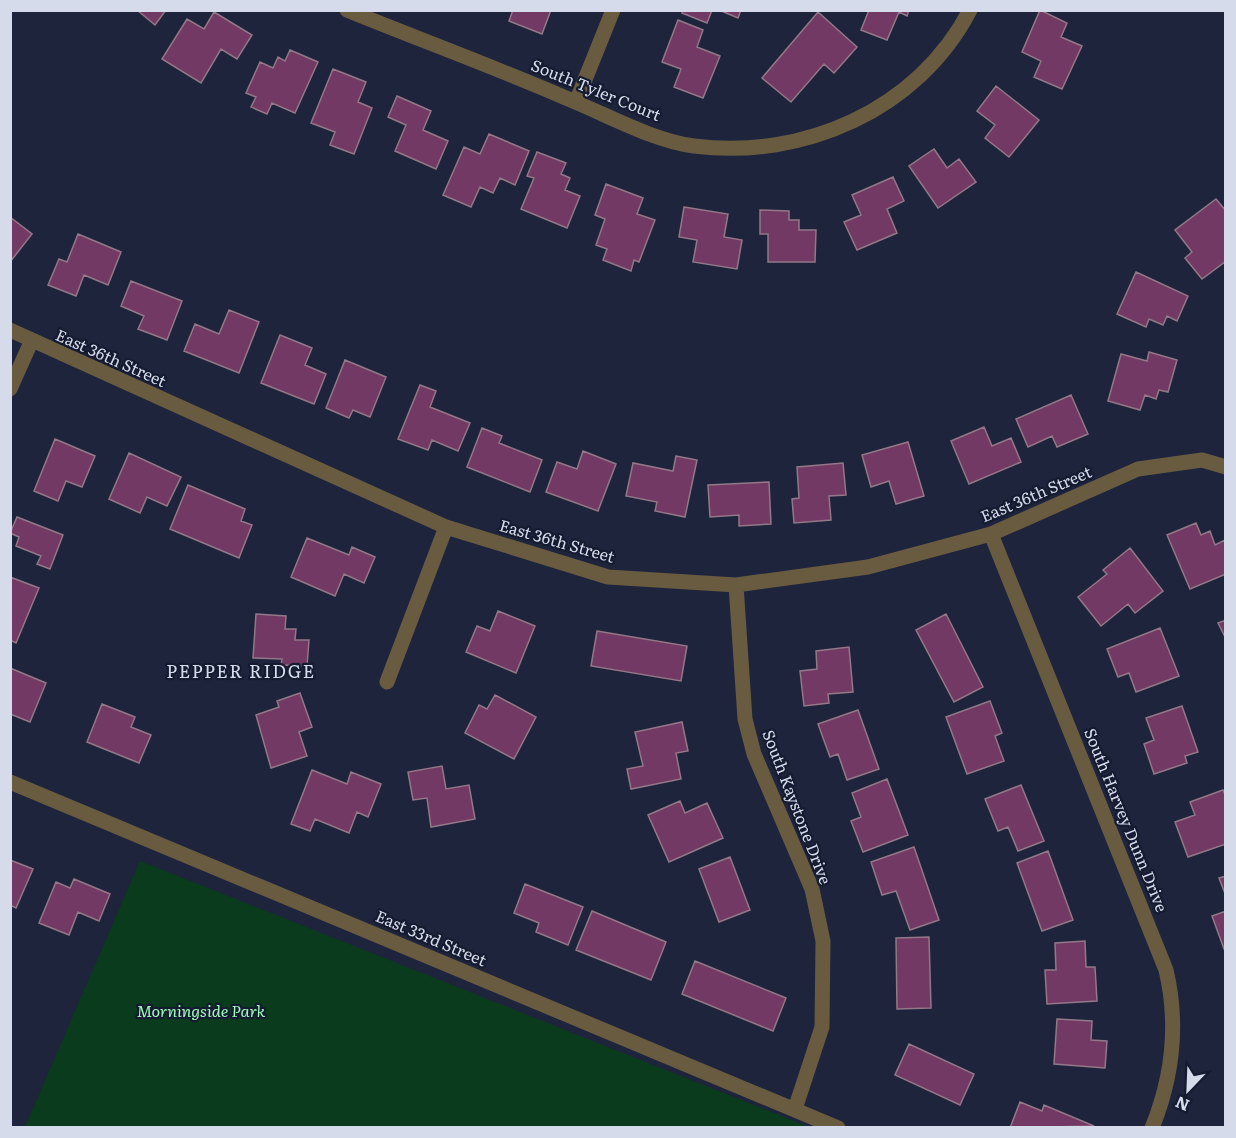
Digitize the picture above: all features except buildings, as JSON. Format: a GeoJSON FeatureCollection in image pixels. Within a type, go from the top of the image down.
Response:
{"type":"FeatureCollection","features":[{"type":"Feature","properties":{"kind":"street","name":"South Tyler Court"},"geometry":{"type":"LineString","coordinates":[[347,10],[576,102],[620,123],[692,146],[747,149],[807,140],[866,116],[914,83],[957,34],[970,10]]}},
{"type":"Feature","properties":{"kind":"street"},"geometry":{"type":"LineString","coordinates":[[576,102],[613,10]]}},
{"type":"Feature","properties":{"kind":"street","name":"East 36th Street"},"geometry":{"type":"LineString","coordinates":[[10,330],[31,342],[446,527],[608,577],[736,585],[868,567],[991,534],[1138,469],[1202,460],[1226,467]]}},
{"type":"Feature","properties":{"kind":"street"},"geometry":{"type":"LineString","coordinates":[[10,389],[31,342]]}},
{"type":"Feature","properties":{"kind":"street"},"geometry":{"type":"LineString","coordinates":[[387,682],[446,527]]}},
{"type":"Feature","properties":{"kind":"street","name":"South Harvey Dunn Drive"},"geometry":{"type":"LineString","coordinates":[[991,534],[1166,970],[1173,1000],[1174,1043],[1168,1079],[1152,1128]]}},
{"type":"Feature","properties":{"kind":"street","name":"South Kaystone Drive"},"geometry":{"type":"LineString","coordinates":[[736,585],[745,718],[754,754],[812,889],[823,941],[822,1027],[795,1109]]}},
{"type":"Feature","properties":{"kind":"street","name":"East 33rd Street"},"geometry":{"type":"LineString","coordinates":[[10,783],[838,1128]]}},
{"type":"Feature","properties":{"kind":"green space","name":"Morningside Park"},"geometry":{"type":"Polygon","coordinates":[[[140,861],[809,1127],[25,1127],[140,861]]]}},
{"type":"Feature","properties":{"kind":"district","name":"PEPPER RIDGE"},"geometry":{"type":"Point","coordinates":[241,672]}}]}
